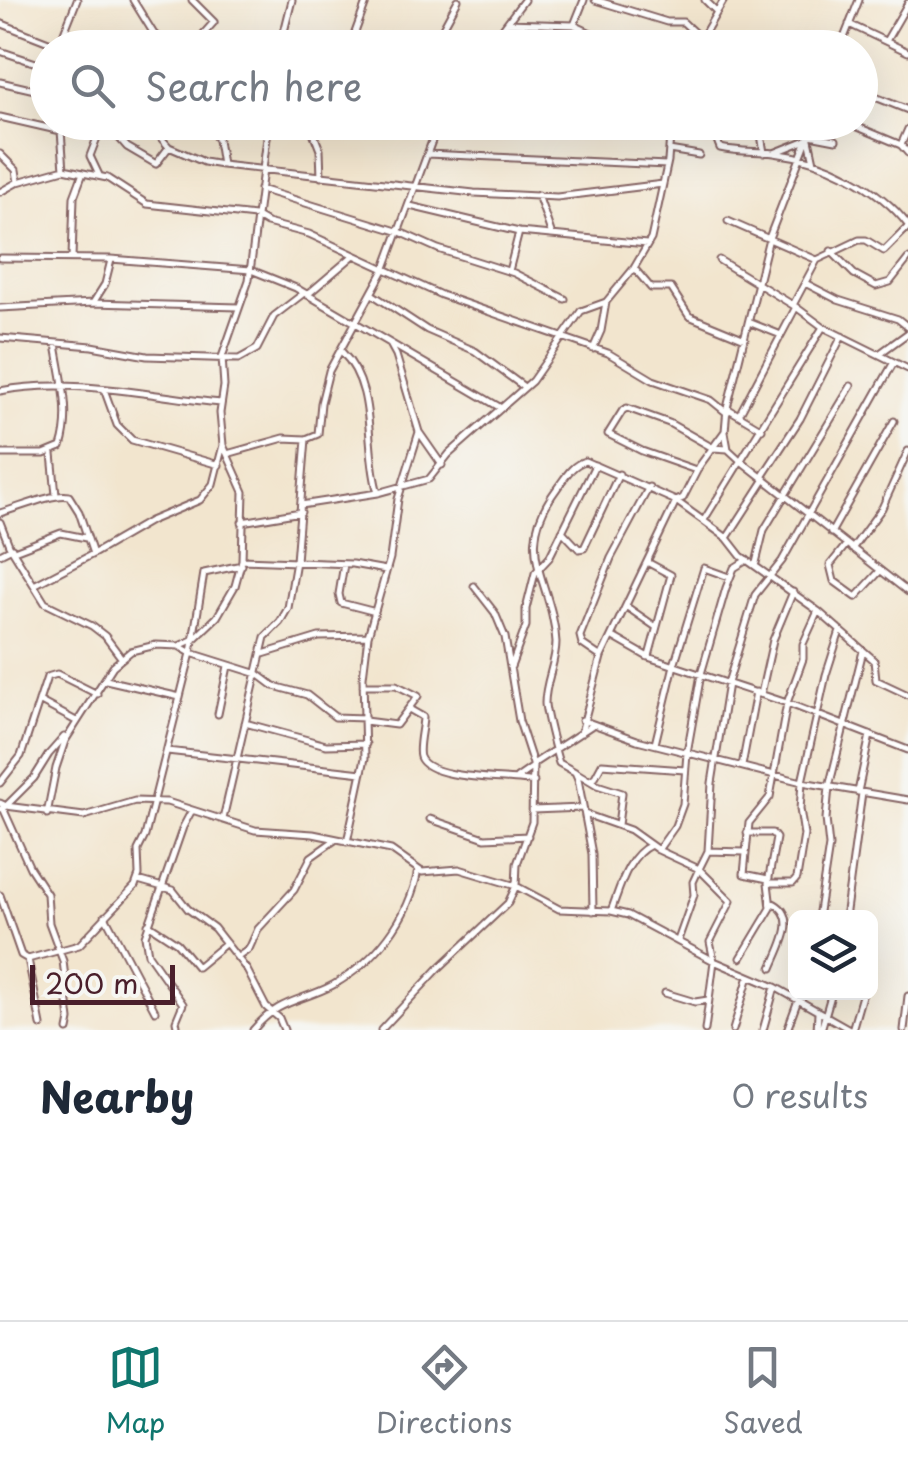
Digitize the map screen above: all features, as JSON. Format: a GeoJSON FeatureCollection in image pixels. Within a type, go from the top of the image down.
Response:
{"type":"FeatureCollection","features":[{"type":"Feature","properties":{"kind":"street"},"geometry":{"type":"LineString","coordinates":[[66,30],[76,0]]}},
{"type":"Feature","properties":{"kind":"street"},"geometry":{"type":"LineString","coordinates":[[133,0],[152,30]]}},
{"type":"Feature","properties":{"kind":"street"},"geometry":{"type":"LineString","coordinates":[[192,0],[214,22],[207,30]]}},
{"type":"Feature","properties":{"kind":"street"},"geometry":{"type":"LineString","coordinates":[[284,30],[292,0]]}},
{"type":"Feature","properties":{"kind":"street"},"geometry":{"type":"LineString","coordinates":[[356,30],[367,0]]}},
{"type":"Feature","properties":{"kind":"street"},"geometry":{"type":"LineString","coordinates":[[442,30],[458,0]]}},
{"type":"Feature","properties":{"kind":"street"},"geometry":{"type":"LineString","coordinates":[[502,30],[523,0]]}},
{"type":"Feature","properties":{"kind":"street"},"geometry":{"type":"LineString","coordinates":[[574,25],[584,0]]}},
{"type":"Feature","properties":{"kind":"street"},"geometry":{"type":"LineString","coordinates":[[595,0],[666,22],[683,22],[692,30]]}},
{"type":"Feature","properties":{"kind":"street"},"geometry":{"type":"LineString","coordinates":[[704,0],[717,12]]}},
{"type":"Feature","properties":{"kind":"street"},"geometry":{"type":"LineString","coordinates":[[705,30],[724,0]]}},
{"type":"Feature","properties":{"kind":"street"},"geometry":{"type":"LineString","coordinates":[[847,30],[859,0]]}},
{"type":"Feature","properties":{"kind":"street"},"geometry":{"type":"LineString","coordinates":[[886,40],[908,3]]}},
{"type":"Feature","properties":{"kind":"street"},"geometry":{"type":"LineString","coordinates":[[0,23],[30,35]]}},
{"type":"Feature","properties":{"kind":"street"},"geometry":{"type":"LineString","coordinates":[[507,23],[574,25],[585,30]]}},
{"type":"Feature","properties":{"kind":"street"},"geometry":{"type":"LineString","coordinates":[[849,24],[863,30]]}},
{"type":"Feature","properties":{"kind":"street"},"geometry":{"type":"LineString","coordinates":[[878,37],[908,52]]}},
{"type":"Feature","properties":{"kind":"street"},"geometry":{"type":"LineString","coordinates":[[0,51],[30,60]]}},
{"type":"Feature","properties":{"kind":"street"},"geometry":{"type":"LineString","coordinates":[[0,82],[30,89]]}},
{"type":"Feature","properties":{"kind":"street"},"geometry":{"type":"LineString","coordinates":[[878,98],[908,110]]}},
{"type":"Feature","properties":{"kind":"street"},"geometry":{"type":"LineString","coordinates":[[0,117],[30,122]]}},
{"type":"Feature","properties":{"kind":"street"},"geometry":{"type":"LineString","coordinates":[[901,145],[908,129]]}},
{"type":"Feature","properties":{"kind":"street"},"geometry":{"type":"LineString","coordinates":[[878,135],[901,145],[908,153]]}},
{"type":"Feature","properties":{"kind":"street"},"geometry":{"type":"LineString","coordinates":[[61,140],[64,169]]}},
{"type":"Feature","properties":{"kind":"street"},"geometry":{"type":"LineString","coordinates":[[95,140],[90,151],[99,176]]}},
{"type":"Feature","properties":{"kind":"street"},"geometry":{"type":"LineString","coordinates":[[121,140],[152,163],[158,163],[169,148]]}},
{"type":"Feature","properties":{"kind":"street"},"geometry":{"type":"LineString","coordinates":[[162,140],[169,148],[204,162],[417,187],[538,195],[602,193],[663,184]]}},
{"type":"Feature","properties":{"kind":"street"},"geometry":{"type":"LineString","coordinates":[[218,140],[222,165]]}},
{"type":"Feature","properties":{"kind":"street"},"geometry":{"type":"LineString","coordinates":[[34,585],[150,521],[200,500],[214,484],[223,444],[222,357],[251,270],[267,140]]}},
{"type":"Feature","properties":{"kind":"street"},"geometry":{"type":"LineString","coordinates":[[316,140],[321,177]]}},
{"type":"Feature","properties":{"kind":"street"},"geometry":{"type":"LineString","coordinates":[[228,454],[284,438],[306,440],[318,434],[326,381],[385,268],[433,140]]}},
{"type":"Feature","properties":{"kind":"street"},"geometry":{"type":"LineString","coordinates":[[593,349],[606,302],[652,238],[670,140]]}},
{"type":"Feature","properties":{"kind":"street"},"geometry":{"type":"LineString","coordinates":[[717,140],[720,148],[774,153],[814,162],[868,188],[908,226],[884,250],[866,240],[830,250],[816,260],[740,413]]}},
{"type":"Feature","properties":{"kind":"street"},"geometry":{"type":"LineString","coordinates":[[762,140],[764,153]]}},
{"type":"Feature","properties":{"kind":"street"},"geometry":{"type":"LineString","coordinates":[[774,153],[803,140]]}},
{"type":"Feature","properties":{"kind":"street"},"geometry":{"type":"LineString","coordinates":[[809,140],[770,238],[727,410],[728,449],[908,592]]}},
{"type":"Feature","properties":{"kind":"street"},"geometry":{"type":"LineString","coordinates":[[810,140],[814,162]]}},
{"type":"Feature","properties":{"kind":"street"},"geometry":{"type":"LineString","coordinates":[[669,150],[699,155]]}},
{"type":"Feature","properties":{"kind":"street"},"geometry":{"type":"LineString","coordinates":[[0,154],[16,170],[18,182]]}},
{"type":"Feature","properties":{"kind":"street"},"geometry":{"type":"LineString","coordinates":[[428,154],[667,165]]}},
{"type":"Feature","properties":{"kind":"street"},"geometry":{"type":"LineString","coordinates":[[0,192],[18,182],[64,169],[115,182],[146,204],[256,216],[309,234],[454,300],[608,353],[652,380],[711,400],[740,413],[762,429]]}},
{"type":"Feature","properties":{"kind":"street"},"geometry":{"type":"LineString","coordinates":[[72,258],[74,197],[83,173]]}},
{"type":"Feature","properties":{"kind":"street"},"geometry":{"type":"LineString","coordinates":[[260,189],[400,232],[438,250],[509,272],[565,299]]}},
{"type":"Feature","properties":{"kind":"street"},"geometry":{"type":"LineString","coordinates":[[538,195],[552,235]]}},
{"type":"Feature","properties":{"kind":"street"},"geometry":{"type":"LineString","coordinates":[[410,206],[519,232],[647,244]]}},
{"type":"Feature","properties":{"kind":"street"},"geometry":{"type":"LineString","coordinates":[[245,213],[256,207]]}},
{"type":"Feature","properties":{"kind":"street"},"geometry":{"type":"LineString","coordinates":[[728,221],[816,260]]}},
{"type":"Feature","properties":{"kind":"street"},"geometry":{"type":"LineString","coordinates":[[255,230],[267,222]]}},
{"type":"Feature","properties":{"kind":"street"},"geometry":{"type":"LineString","coordinates":[[509,272],[519,232]]}},
{"type":"Feature","properties":{"kind":"street"},"geometry":{"type":"LineString","coordinates":[[830,250],[854,274],[876,286],[890,282],[908,259]]}},
{"type":"Feature","properties":{"kind":"street"},"geometry":{"type":"LineString","coordinates":[[0,338],[147,356],[239,359],[256,350],[274,316],[355,254]]}},
{"type":"Feature","properties":{"kind":"street"},"geometry":{"type":"LineString","coordinates":[[0,258],[111,259],[251,270],[357,322],[501,408]]}},
{"type":"Feature","properties":{"kind":"street"},"geometry":{"type":"LineString","coordinates":[[93,303],[105,284],[111,259]]}},
{"type":"Feature","properties":{"kind":"street"},"geometry":{"type":"LineString","coordinates":[[719,260],[795,306],[823,328],[908,368]]}},
{"type":"Feature","properties":{"kind":"street"},"geometry":{"type":"LineString","coordinates":[[634,268],[651,288],[671,288],[689,316],[745,339]]}},
{"type":"Feature","properties":{"kind":"street"},"geometry":{"type":"LineString","coordinates":[[805,283],[838,300],[898,319],[908,330],[878,354]]}},
{"type":"Feature","properties":{"kind":"street"},"geometry":{"type":"LineString","coordinates":[[372,294],[426,330],[474,351],[524,387]]}},
{"type":"Feature","properties":{"kind":"street"},"geometry":{"type":"LineString","coordinates":[[242,522],[429,480],[450,454],[537,375],[581,311],[606,302]]}},
{"type":"Feature","properties":{"kind":"street"},"geometry":{"type":"LineString","coordinates":[[0,308],[93,303],[239,307]]}},
{"type":"Feature","properties":{"kind":"street"},"geometry":{"type":"LineString","coordinates":[[750,322],[780,335]]}},
{"type":"Feature","properties":{"kind":"street"},"geometry":{"type":"LineString","coordinates":[[704,521],[823,328]]}},
{"type":"Feature","properties":{"kind":"street"},"geometry":{"type":"LineString","coordinates":[[727,538],[800,420],[842,336]]}},
{"type":"Feature","properties":{"kind":"street"},"geometry":{"type":"LineString","coordinates":[[0,454],[52,452],[61,446],[64,386],[56,342]]}},
{"type":"Feature","properties":{"kind":"street"},"geometry":{"type":"LineString","coordinates":[[388,342],[396,355],[419,432],[442,465]]}},
{"type":"Feature","properties":{"kind":"street"},"geometry":{"type":"LineString","coordinates":[[342,352],[355,367],[364,397],[370,467],[378,493]]}},
{"type":"Feature","properties":{"kind":"street"},"geometry":{"type":"LineString","coordinates":[[678,940],[694,898],[693,882],[708,850],[728,683],[755,595],[808,516],[894,362]]}},
{"type":"Feature","properties":{"kind":"street"},"geometry":{"type":"LineString","coordinates":[[0,391],[25,386],[64,386],[221,403]]}},
{"type":"Feature","properties":{"kind":"street"},"geometry":{"type":"LineString","coordinates":[[756,564],[764,530],[851,386]]}},
{"type":"Feature","properties":{"kind":"street"},"geometry":{"type":"LineString","coordinates":[[104,390],[118,424],[132,440],[219,465]]}},
{"type":"Feature","properties":{"kind":"street"},"geometry":{"type":"LineString","coordinates":[[696,470],[642,452],[608,434],[622,410],[628,408],[669,423],[713,448],[728,449]]}},
{"type":"Feature","properties":{"kind":"street"},"geometry":{"type":"LineString","coordinates":[[831,533],[894,421]]}},
{"type":"Feature","properties":{"kind":"street"},"geometry":{"type":"LineString","coordinates":[[347,842],[366,744],[364,685],[368,636],[402,486],[419,432]]}},
{"type":"Feature","properties":{"kind":"street"},"geometry":{"type":"LineString","coordinates":[[581,732],[601,657],[646,562],[676,501],[683,498],[696,470],[725,432]]}},
{"type":"Feature","properties":{"kind":"street"},"geometry":{"type":"LineString","coordinates":[[223,819],[266,634],[288,608],[306,440]]}},
{"type":"Feature","properties":{"kind":"street"},"geometry":{"type":"LineString","coordinates":[[2,806],[34,778],[49,754],[78,722],[120,657],[144,647],[178,646],[194,639],[217,617],[235,586],[242,562],[242,483],[223,444]]}},
{"type":"Feature","properties":{"kind":"street"},"geometry":{"type":"LineString","coordinates":[[880,572],[856,598],[837,585],[830,565],[882,508],[908,451]]}},
{"type":"Feature","properties":{"kind":"street"},"geometry":{"type":"LineString","coordinates":[[52,452],[56,495]]}},
{"type":"Feature","properties":{"kind":"street"},"geometry":{"type":"LineString","coordinates":[[435,455],[450,454]]}},
{"type":"Feature","properties":{"kind":"street"},"geometry":{"type":"LineString","coordinates":[[510,668],[526,626],[536,570],[536,536],[550,496],[576,464],[585,462],[649,487],[704,521],[874,660],[876,680],[908,694]]}},
{"type":"Feature","properties":{"kind":"street"},"geometry":{"type":"LineString","coordinates":[[536,570],[549,558],[595,466]]}},
{"type":"Feature","properties":{"kind":"street"},"geometry":{"type":"LineString","coordinates":[[562,531],[579,548],[584,548],[619,474]]}},
{"type":"Feature","properties":{"kind":"street"},"geometry":{"type":"LineString","coordinates":[[601,657],[582,644],[580,636],[611,558],[649,487]]}},
{"type":"Feature","properties":{"kind":"street"},"geometry":{"type":"LineString","coordinates":[[0,513],[64,494],[75,504],[93,554]]}},
{"type":"Feature","properties":{"kind":"street"},"geometry":{"type":"LineString","coordinates":[[0,522],[45,603],[92,626],[120,657]]}},
{"type":"Feature","properties":{"kind":"street"},"geometry":{"type":"LineString","coordinates":[[0,554],[62,533],[86,538]]}},
{"type":"Feature","properties":{"kind":"street"},"geometry":{"type":"LineString","coordinates":[[658,850],[679,817],[700,674],[729,577],[734,568],[747,560]]}},
{"type":"Feature","properties":{"kind":"street"},"geometry":{"type":"LineString","coordinates":[[0,895],[21,955],[28,958],[72,949],[87,939],[138,880],[138,850],[191,653],[204,573],[242,562],[296,561],[386,570]]}},
{"type":"Feature","properties":{"kind":"street"},"geometry":{"type":"LineString","coordinates":[[646,562],[671,575],[648,657]]}},
{"type":"Feature","properties":{"kind":"street"},"geometry":{"type":"LineString","coordinates":[[344,564],[341,603],[373,611]]}},
{"type":"Feature","properties":{"kind":"street"},"geometry":{"type":"LineString","coordinates":[[655,744],[674,664],[704,568],[729,577]]}},
{"type":"Feature","properties":{"kind":"street"},"geometry":{"type":"LineString","coordinates":[[536,570],[556,638],[544,702],[559,763],[622,793],[618,825]]}},
{"type":"Feature","properties":{"kind":"street"},"geometry":{"type":"LineString","coordinates":[[381,1030],[438,969],[508,904],[528,836],[533,810],[533,765],[500,622],[474,586]]}},
{"type":"Feature","properties":{"kind":"street"},"geometry":{"type":"LineString","coordinates":[[742,766],[769,654],[793,591]]}},
{"type":"Feature","properties":{"kind":"street"},"geometry":{"type":"LineString","coordinates":[[626,607],[656,627]]}},
{"type":"Feature","properties":{"kind":"street"},"geometry":{"type":"LineString","coordinates":[[818,611],[803,644],[770,797],[751,817],[745,852],[746,877],[792,883],[797,878],[804,835],[800,809],[802,782],[840,630]]}},
{"type":"Feature","properties":{"kind":"street"},"geometry":{"type":"LineString","coordinates":[[264,654],[320,637],[368,636]]}},
{"type":"Feature","properties":{"kind":"street"},"geometry":{"type":"LineString","coordinates":[[612,636],[648,657],[847,724],[908,750]]}},
{"type":"Feature","properties":{"kind":"street"},"geometry":{"type":"LineString","coordinates":[[178,646],[306,695],[335,717],[395,725],[418,696],[396,685],[364,685]]}},
{"type":"Feature","properties":{"kind":"street"},"geometry":{"type":"LineString","coordinates":[[819,910],[829,846],[829,788],[862,651]]}},
{"type":"Feature","properties":{"kind":"street"},"geometry":{"type":"LineString","coordinates":[[218,714],[228,666]]}},
{"type":"Feature","properties":{"kind":"street"},"geometry":{"type":"LineString","coordinates":[[0,783],[22,756],[47,677],[54,674],[97,694]]}},
{"type":"Feature","properties":{"kind":"street"},"geometry":{"type":"LineString","coordinates":[[106,680],[180,698]]}},
{"type":"Feature","properties":{"kind":"street"},"geometry":{"type":"LineString","coordinates":[[255,685],[266,682]]}},
{"type":"Feature","properties":{"kind":"street"},"geometry":{"type":"LineString","coordinates":[[39,701],[78,722]]}},
{"type":"Feature","properties":{"kind":"street"},"geometry":{"type":"LineString","coordinates":[[410,709],[422,716],[422,761],[447,773],[534,782]]}},
{"type":"Feature","properties":{"kind":"street"},"geometry":{"type":"LineString","coordinates":[[582,720],[686,753],[802,782],[908,800]]}},
{"type":"Feature","properties":{"kind":"street"},"geometry":{"type":"LineString","coordinates":[[245,723],[326,745],[366,744]]}},
{"type":"Feature","properties":{"kind":"street"},"geometry":{"type":"LineString","coordinates":[[517,778],[591,726]]}},
{"type":"Feature","properties":{"kind":"street"},"geometry":{"type":"LineString","coordinates":[[47,814],[58,756],[71,731]]}},
{"type":"Feature","properties":{"kind":"street"},"geometry":{"type":"LineString","coordinates":[[846,910],[870,735]]}},
{"type":"Feature","properties":{"kind":"street"},"geometry":{"type":"LineString","coordinates":[[167,751],[362,773]]}},
{"type":"Feature","properties":{"kind":"street"},"geometry":{"type":"LineString","coordinates":[[590,780],[602,764],[685,770]]}},
{"type":"Feature","properties":{"kind":"street"},"geometry":{"type":"LineString","coordinates":[[575,772],[592,854],[593,911]]}},
{"type":"Feature","properties":{"kind":"street"},"geometry":{"type":"LineString","coordinates":[[2,806],[84,816],[135,801],[154,801],[255,830],[313,834],[390,850],[427,873],[459,869],[516,886],[559,909],[610,910],[638,919],[714,961],[788,994]]}},
{"type":"Feature","properties":{"kind":"street"},"geometry":{"type":"LineString","coordinates":[[2,806],[30,868],[47,894],[49,923],[61,951],[68,1030]]}},
{"type":"Feature","properties":{"kind":"street"},"geometry":{"type":"LineString","coordinates":[[178,1030],[176,1020],[183,1004],[148,954],[145,936],[192,810]]}},
{"type":"Feature","properties":{"kind":"street"},"geometry":{"type":"LineString","coordinates":[[533,810],[584,811],[618,825],[699,869],[731,902],[710,942],[714,961],[705,1030]]}},
{"type":"Feature","properties":{"kind":"street"},"geometry":{"type":"LineString","coordinates":[[430,819],[485,838],[528,836]]}},
{"type":"Feature","properties":{"kind":"street"},"geometry":{"type":"LineString","coordinates":[[741,958],[768,914],[768,881],[776,836],[747,833]]}},
{"type":"Feature","properties":{"kind":"street"},"geometry":{"type":"LineString","coordinates":[[237,958],[249,949],[258,929],[291,894],[311,856],[335,840]]}},
{"type":"Feature","properties":{"kind":"street"},"geometry":{"type":"LineString","coordinates":[[610,910],[627,870],[638,853],[651,845]]}},
{"type":"Feature","properties":{"kind":"street"},"geometry":{"type":"LineString","coordinates":[[708,850],[745,852]]}},
{"type":"Feature","properties":{"kind":"street"},"geometry":{"type":"LineString","coordinates":[[269,1009],[280,1008],[334,984],[382,946],[404,909],[418,870]]}},
{"type":"Feature","properties":{"kind":"street"},"geometry":{"type":"LineString","coordinates":[[138,880],[164,886],[214,928],[284,1030]]}},
{"type":"Feature","properties":{"kind":"street"},"geometry":{"type":"LineString","coordinates":[[771,902],[784,911],[788,924],[772,968]]}},
{"type":"Feature","properties":{"kind":"street"},"geometry":{"type":"LineString","coordinates":[[105,916],[155,1011]]}},
{"type":"Feature","properties":{"kind":"street"},"geometry":{"type":"LineString","coordinates":[[148,924],[177,943],[197,967],[226,942]]}},
{"type":"Feature","properties":{"kind":"street"},"geometry":{"type":"LineString","coordinates":[[28,958],[41,1025]]}},
{"type":"Feature","properties":{"kind":"street"},"geometry":{"type":"LineString","coordinates":[[733,1030],[748,976]]}},
{"type":"Feature","properties":{"kind":"street"},"geometry":{"type":"LineString","coordinates":[[762,1030],[775,987]]}},
{"type":"Feature","properties":{"kind":"street"},"geometry":{"type":"LineString","coordinates":[[664,993],[695,1002],[708,1000]]}},
{"type":"Feature","properties":{"kind":"street"},"geometry":{"type":"LineString","coordinates":[[904,1030],[908,996]]}},
{"type":"Feature","properties":{"kind":"street"},"geometry":{"type":"LineString","coordinates":[[787,1030],[798,1000],[851,1030],[860,1000]]}},
{"type":"Feature","properties":{"kind":"street"},"geometry":{"type":"LineString","coordinates":[[819,1030],[830,1000]]}},
{"type":"Feature","properties":{"kind":"street"},"geometry":{"type":"LineString","coordinates":[[279,1018],[280,1008]]}},
{"type":"Feature","properties":{"kind":"street"},"geometry":{"type":"LineString","coordinates":[[253,1030],[269,1009]]}},
{"type":"Feature","properties":{"kind":"street"},"geometry":{"type":"LineString","coordinates":[[818,1012],[819,1030]]}}]}
